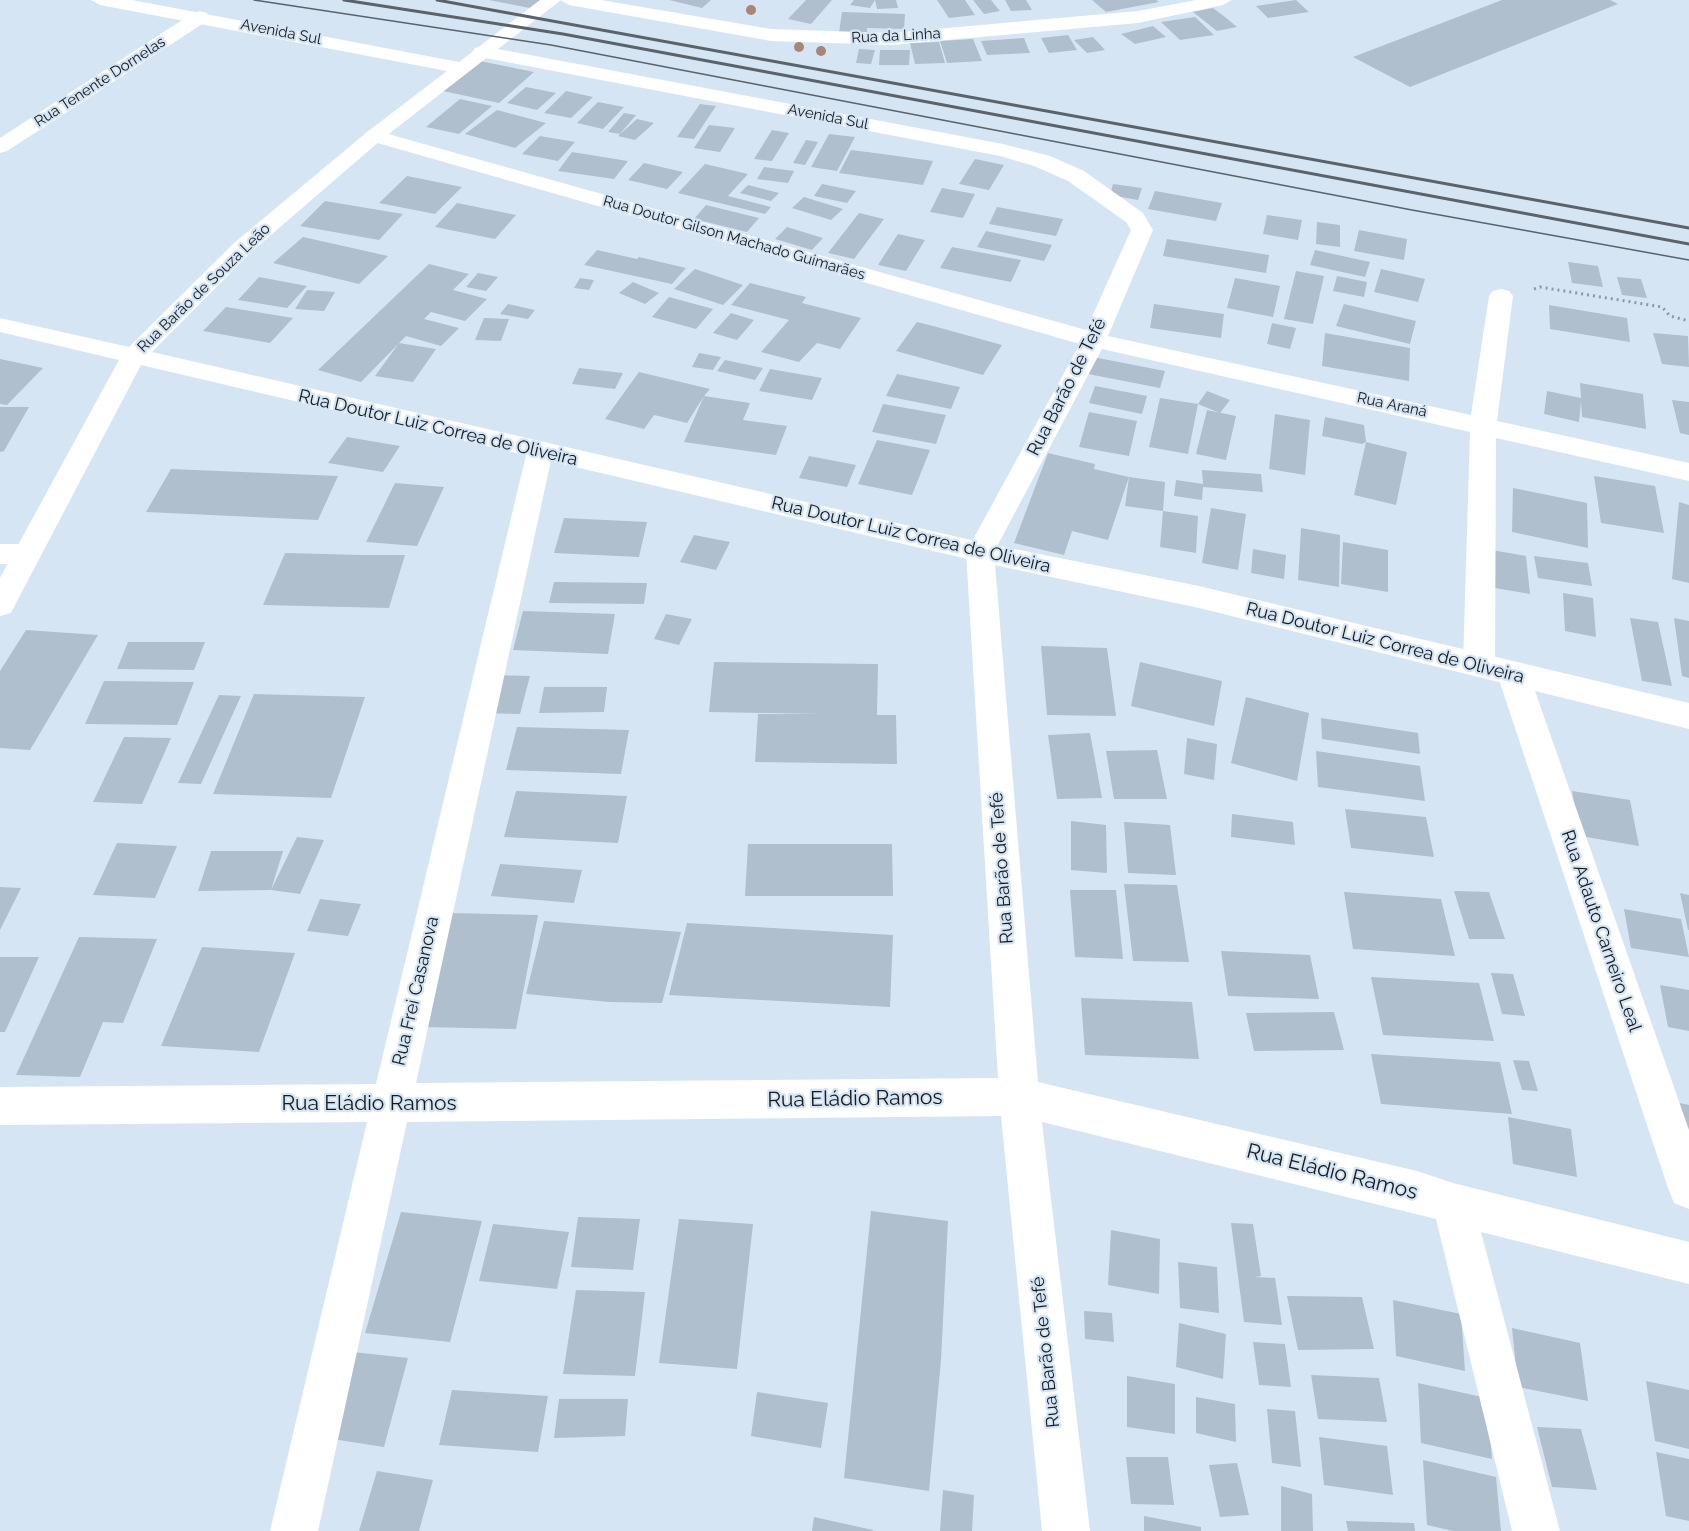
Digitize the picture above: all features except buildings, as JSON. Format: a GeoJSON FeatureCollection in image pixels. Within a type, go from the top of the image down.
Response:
{"type":"FeatureCollection","features":[{"type":"Feature","properties":{"kind":"street","name":"Avenida Sul"},"geometry":{"type":"LineString","coordinates":[[100,0],[200,17],[461,68]]}},
{"type":"Feature","properties":{"kind":"street","name":"Rua Barão de Souza Leão"},"geometry":{"type":"LineString","coordinates":[[0,605],[13,554],[133,357],[242,249],[374,136],[552,0]]}},
{"type":"Feature","properties":{"kind":"street","name":"Rua da Linha"},"geometry":{"type":"LineString","coordinates":[[569,0],[771,34],[835,39],[891,39],[1081,15],[1138,17],[1222,0]]}},
{"type":"Feature","properties":{"kind":"street","name":"Rua Tenente Dornelas"},"geometry":{"type":"LineString","coordinates":[[0,147],[200,17]]}},
{"type":"Feature","properties":{"kind":"street","name":"Avenida Sul"},"geometry":{"type":"LineString","coordinates":[[482,52],[1003,150],[1042,161],[1076,176],[1135,219],[1142,230],[1138,241]]}},
{"type":"Feature","properties":{"kind":"street","name":"Rua Doutor Gilson Machado Guimarães"},"geometry":{"type":"LineString","coordinates":[[374,136],[1094,340]]}},
{"type":"Feature","properties":{"kind":"street","name":"Rua Barão de Tefé"},"geometry":{"type":"LineString","coordinates":[[1066,1531],[1019,1097],[980,552],[1094,340],[1138,241]]}},
{"type":"Feature","properties":{"kind":"street"},"geometry":{"type":"LineString","coordinates":[[1479,665],[1483,424],[1501,296]]}},
{"type":"Feature","properties":{"kind":"street","name":"Rua Doutor Luiz Correa de Oliveira"},"geometry":{"type":"LineString","coordinates":[[0,325],[540,452],[980,552],[1199,597],[1689,716]]}},
{"type":"Feature","properties":{"kind":"street","name":"Rua Araná"},"geometry":{"type":"LineString","coordinates":[[1094,340],[1483,424],[1689,472]]}},
{"type":"Feature","properties":{"kind":"street","name":"Rua Frei Casanova"},"geometry":{"type":"LineString","coordinates":[[294,1531],[540,452]]}},
{"type":"Feature","properties":{"kind":"street","name":"Rua Adauto Carneiro Leal"},"geometry":{"type":"LineString","coordinates":[[1513,674],[1689,1188]]}},
{"type":"Feature","properties":{"kind":"street","name":"Rua Eládio Ramos"},"geometry":{"type":"LineString","coordinates":[[0,1106],[1019,1097],[1417,1192],[1453,1204],[1689,1263]]}},
{"type":"Feature","properties":{"kind":"street"},"geometry":{"type":"LineString","coordinates":[[1453,1204],[1536,1531]]}},
{"type":"Feature","properties":{"kind":"path"},"geometry":{"type":"LineString","coordinates":[[1501,296],[1540,287],[1662,307],[1670,316],[1689,321]]}},
{"type":"Feature","properties":{"kind":"tram line"},"geometry":{"type":"LineString","coordinates":[[254,0],[551,45],[1412,210],[1689,260]]}},
{"type":"Feature","properties":{"kind":"railway"},"geometry":{"type":"LineString","coordinates":[[344,0],[563,34],[1689,244]]}},
{"type":"Feature","properties":{"kind":"railway"},"geometry":{"type":"LineString","coordinates":[[437,0],[1689,228]]}}]}
